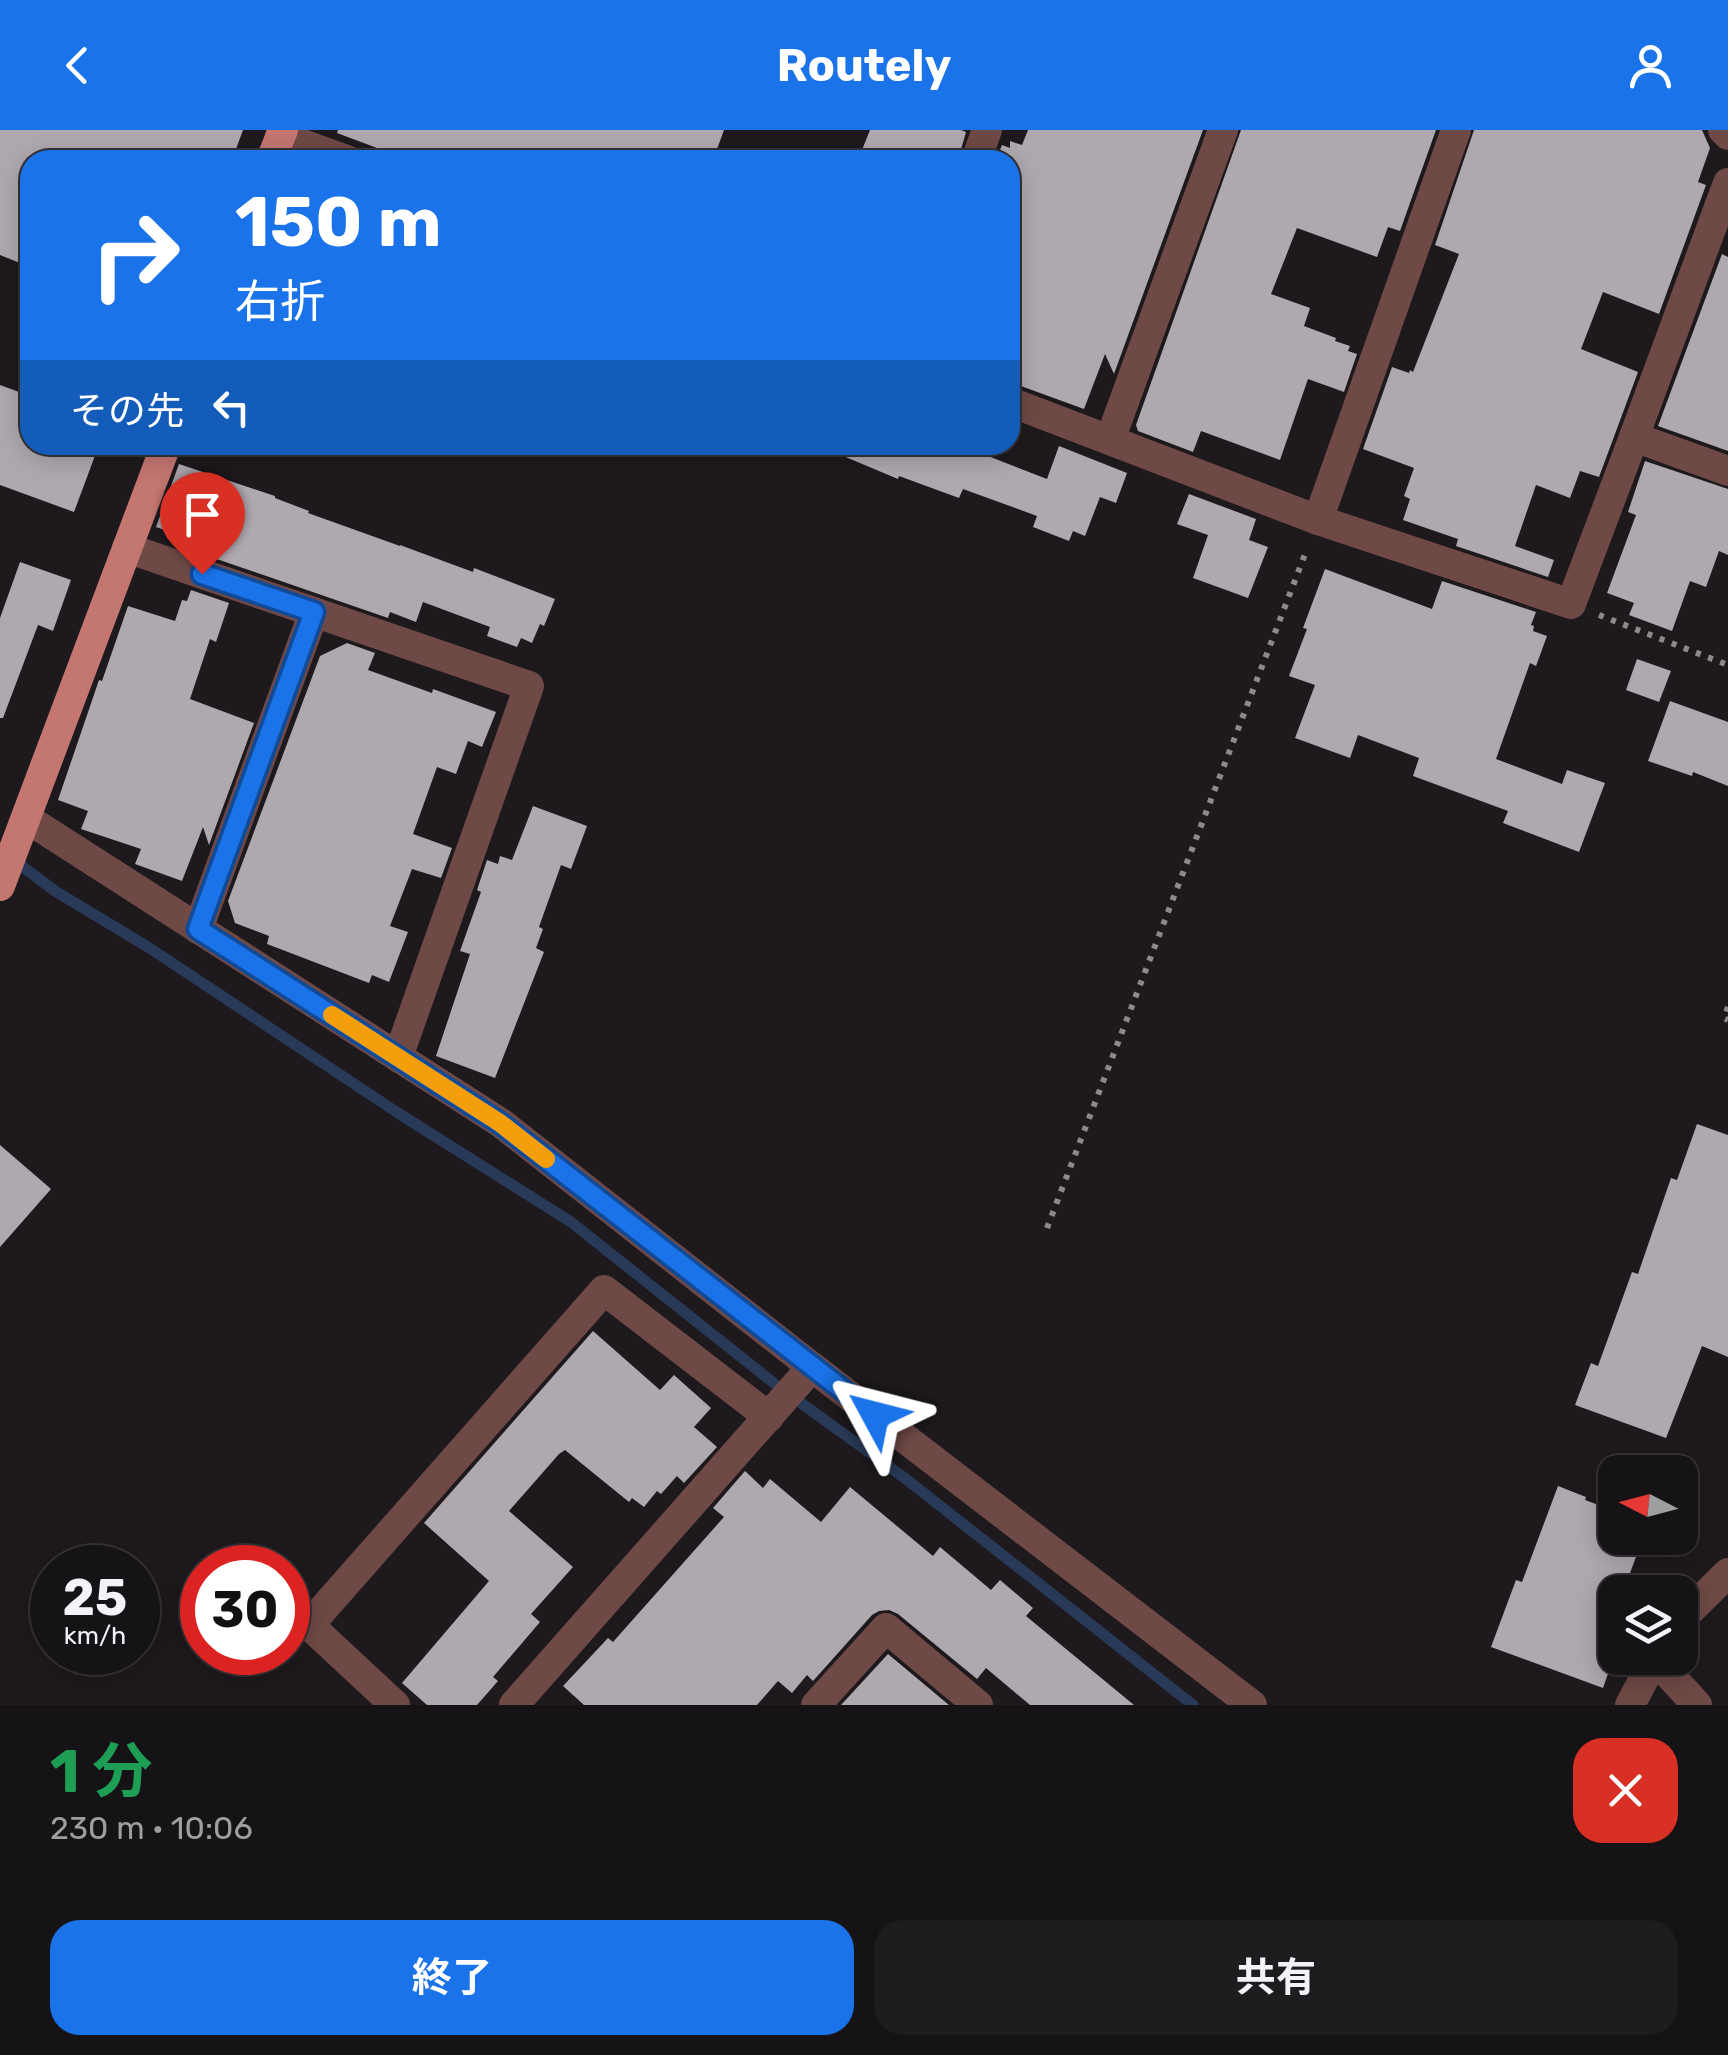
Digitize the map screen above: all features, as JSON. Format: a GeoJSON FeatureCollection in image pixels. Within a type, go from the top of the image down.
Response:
{"type":"FeatureCollection","features":[{"type":"Feature","properties":{"kind":"main road"},"geometry":{"type":"LineString","coordinates":[[1,882],[162,455]]}},
{"type":"Feature","properties":{"kind":"street"},"geometry":{"type":"LineString","coordinates":[[1110,440],[1223,130]]}},
{"type":"Feature","properties":{"kind":"street"},"geometry":{"type":"LineString","coordinates":[[1318,520],[1456,130]]}},
{"type":"Feature","properties":{"kind":"street"},"geometry":{"type":"LineString","coordinates":[[278,142],[309,150]]}},
{"type":"Feature","properties":{"kind":"street"},"geometry":{"type":"LineString","coordinates":[[1020,406],[1318,520],[1570,604],[1728,183]]}},
{"type":"Feature","properties":{"kind":"street"},"geometry":{"type":"LineString","coordinates":[[1634,437],[1728,470]]}},
{"type":"Feature","properties":{"kind":"street"},"geometry":{"type":"LineString","coordinates":[[127,548],[528,686],[398,1057]]}},
{"type":"Feature","properties":{"kind":"street"},"geometry":{"type":"LineString","coordinates":[[198,929],[314,612]]}},
{"type":"Feature","properties":{"kind":"street"},"geometry":{"type":"LineString","coordinates":[[22,829],[198,929],[500,1123],[1252,1705]]}},
{"type":"Feature","properties":{"kind":"street"},"geometry":{"type":"LineString","coordinates":[[395,1705],[309,1625],[604,1290],[768,1418]]}},
{"type":"Feature","properties":{"kind":"street"},"geometry":{"type":"LineString","coordinates":[[514,1705],[812,1367]]}},
{"type":"Feature","properties":{"kind":"street"},"geometry":{"type":"LineString","coordinates":[[1698,1603],[1728,1574]]}},
{"type":"Feature","properties":{"kind":"street"},"geometry":{"type":"LineString","coordinates":[[816,1705],[886,1628],[978,1705]]}},
{"type":"Feature","properties":{"kind":"street"},"geometry":{"type":"LineString","coordinates":[[1630,1705],[1645,1675]]}},
{"type":"Feature","properties":{"kind":"street"},"geometry":{"type":"LineString","coordinates":[[1670,1675],[1697,1705]]}},
{"type":"Feature","properties":{"kind":"path"},"geometry":{"type":"LineString","coordinates":[[1047,1228],[1318,520]]}},
{"type":"Feature","properties":{"kind":"path"},"geometry":{"type":"LineString","coordinates":[[1570,604],[1728,665]]}},
{"type":"Feature","properties":{"kind":"path"},"geometry":{"type":"LineString","coordinates":[[1728,1007],[1724,1018],[1728,1020]]}},
{"type":"Feature","properties":{"kind":"building"},"geometry":{"type":"Polygon","coordinates":[[[0,130],[243,130],[236,150],[20,150],[20,263],[0,255],[0,130]]]}},
{"type":"Feature","properties":{"kind":"building"},"geometry":{"type":"Polygon","coordinates":[[[724,130],[717,150],[382,150],[337,133],[724,130]]]}},
{"type":"Feature","properties":{"kind":"building"},"geometry":{"type":"Polygon","coordinates":[[[870,130],[966,132],[961,150],[862,150],[870,130]]]}},
{"type":"Feature","properties":{"kind":"building"},"geometry":{"type":"Polygon","coordinates":[[[1028,130],[1203,130],[1114,374],[1105,354],[1084,409],[1020,386],[1020,150],[1000,150],[1002,145],[1010,148],[1010,141],[1022,145],[1028,130]]]}},
{"type":"Feature","properties":{"kind":"building"},"geometry":{"type":"Polygon","coordinates":[[[1241,130],[1436,130],[1400,231],[1388,227],[1377,257],[1297,228],[1271,294],[1310,308],[1304,326],[1336,338],[1335,341],[1350,346],[1348,351],[1357,354],[1344,392],[1308,379],[1280,460],[1201,431],[1193,452],[1138,431],[1136,425],[1241,130]]]}},
{"type":"Feature","properties":{"kind":"building"},"geometry":{"type":"Polygon","coordinates":[[[1474,130],[1702,130],[1710,148],[1698,182],[1706,185],[1659,314],[1603,292],[1581,349],[1638,372],[1599,477],[1580,471],[1570,498],[1536,485],[1515,546],[1554,560],[1548,577],[1456,546],[1458,539],[1403,520],[1410,499],[1404,496],[1414,468],[1363,449],[1392,367],[1413,372],[1459,254],[1435,245],[1474,130]]]}},
{"type":"Feature","properties":{"kind":"building"},"geometry":{"type":"Polygon","coordinates":[[[1722,254],[1728,257],[1728,451],[1658,426],[1722,254]]]}},
{"type":"Feature","properties":{"kind":"building"},"geometry":{"type":"Polygon","coordinates":[[[0,385],[20,392],[20,455],[95,455],[74,512],[0,485],[0,385]]]}},
{"type":"Feature","properties":{"kind":"building"},"geometry":{"type":"Polygon","coordinates":[[[1059,446],[1127,473],[1116,503],[1100,497],[1085,536],[1073,531],[1069,541],[1033,527],[1037,516],[963,489],[959,498],[899,476],[898,479],[841,455],[986,455],[1047,479],[1059,446]]]}},
{"type":"Feature","properties":{"kind":"building"},"geometry":{"type":"Polygon","coordinates":[[[1645,461],[1728,489],[1728,555],[1719,551],[1706,587],[1690,581],[1672,631],[1629,615],[1634,603],[1607,593],[1636,515],[1628,512],[1645,461]]]}},
{"type":"Feature","properties":{"kind":"building"},"geometry":{"type":"Polygon","coordinates":[[[179,464],[555,599],[532,643],[521,638],[517,647],[487,636],[490,627],[423,602],[416,622],[390,612],[388,618],[205,555],[208,545],[156,527],[179,464]]]}},
{"type":"Feature","properties":{"kind":"building"},"geometry":{"type":"Polygon","coordinates":[[[1189,494],[1256,519],[1249,540],[1268,547],[1248,598],[1193,578],[1208,535],[1177,524],[1189,494]]]}},
{"type":"Feature","properties":{"kind":"building"},"geometry":{"type":"Polygon","coordinates":[[[20,562],[71,580],[53,631],[38,625],[0,718],[0,618],[20,562]]]}},
{"type":"Feature","properties":{"kind":"building"},"geometry":{"type":"Polygon","coordinates":[[[1325,569],[1432,609],[1442,581],[1536,612],[1533,631],[1547,636],[1536,666],[1530,663],[1496,759],[1562,784],[1567,770],[1605,783],[1579,852],[1503,823],[1508,811],[1413,776],[1419,758],[1358,735],[1350,758],[1295,738],[1315,685],[1289,676],[1325,569]]]}},
{"type":"Feature","properties":{"kind":"building"},"geometry":{"type":"Polygon","coordinates":[[[191,590],[229,603],[216,642],[210,639],[190,699],[254,723],[209,845],[203,827],[182,881],[135,864],[141,849],[81,829],[88,811],[58,800],[128,606],[175,621],[182,600],[187,601],[191,590]]]}},
{"type":"Feature","properties":{"kind":"building"},"geometry":{"type":"Polygon","coordinates":[[[347,643],[375,653],[368,670],[496,712],[482,747],[468,741],[456,774],[437,767],[413,834],[452,848],[441,878],[412,869],[390,926],[408,932],[389,982],[372,975],[369,983],[267,944],[269,936],[235,923],[228,901],[320,656],[347,643]]]}},
{"type":"Feature","properties":{"kind":"building"},"geometry":{"type":"Polygon","coordinates":[[[1637,659],[1671,671],[1659,702],[1626,690],[1637,659]]]}},
{"type":"Feature","properties":{"kind":"building"},"geometry":{"type":"Polygon","coordinates":[[[1670,701],[1728,722],[1728,786],[1648,761],[1670,701]]]}},
{"type":"Feature","properties":{"kind":"building"},"geometry":{"type":"Polygon","coordinates":[[[533,806],[587,826],[571,869],[561,865],[539,927],[543,929],[536,948],[544,952],[495,1078],[436,1056],[470,954],[460,951],[481,892],[477,890],[487,860],[498,864],[500,856],[512,860],[533,806]]]}},
{"type":"Feature","properties":{"kind":"building"},"geometry":{"type":"Polygon","coordinates":[[[1697,1124],[1728,1135],[1728,1357],[1702,1346],[1666,1438],[1575,1405],[1591,1363],[1598,1366],[1632,1272],[1638,1274],[1671,1178],[1677,1180],[1697,1124]]]}},
{"type":"Feature","properties":{"kind":"building"},"geometry":{"type":"Polygon","coordinates":[[[0,1145],[51,1189],[0,1247],[0,1145]]]}},
{"type":"Feature","properties":{"kind":"building"},"geometry":{"type":"Polygon","coordinates":[[[593,1331],[660,1390],[674,1375],[711,1408],[694,1427],[717,1447],[684,1483],[677,1476],[644,1507],[632,1498],[629,1502],[565,1450],[559,1454],[509,1511],[573,1567],[531,1614],[540,1622],[493,1677],[498,1681],[477,1705],[427,1705],[402,1683],[489,1581],[424,1523],[593,1331]]]}},
{"type":"Feature","properties":{"kind":"building"},"geometry":{"type":"Polygon","coordinates":[[[745,1471],[763,1488],[770,1479],[821,1522],[850,1487],[933,1556],[940,1547],[991,1590],[1000,1580],[1033,1608],[1026,1616],[1134,1705],[1030,1705],[986,1668],[977,1679],[889,1610],[872,1615],[813,1681],[807,1675],[792,1693],[778,1681],[757,1705],[584,1705],[563,1686],[608,1638],[613,1642],[724,1517],[713,1508],[745,1471]]]}},
{"type":"Feature","properties":{"kind":"building"},"geometry":{"type":"Polygon","coordinates":[[[1558,1486],[1598,1505],[1598,1555],[1637,1555],[1629,1575],[1598,1575],[1598,1675],[1608,1675],[1603,1688],[1491,1647],[1516,1580],[1522,1582],[1558,1486]]]}},
{"type":"Feature","properties":{"kind":"building"},"geometry":{"type":"Polygon","coordinates":[[[888,1654],[949,1705],[841,1705],[888,1654]]]}},
{"type":"Feature","properties":{"kind":"waterway"},"geometry":{"type":"LineString","coordinates":[[14,860],[55,891],[148,947],[571,1222],[775,1384]]}},
{"type":"Feature","properties":{"kind":"waterway"},"geometry":{"type":"LineString","coordinates":[[801,1403],[906,1479],[1193,1705]]}},
{"type":"Feature","properties":{"kind":"slow traffic"},"geometry":{"type":"LineString","coordinates":[[332,1015],[500,1123],[546,1159]]}},
{"type":"Feature","properties":{"kind":"route"},"geometry":{"type":"LineString","coordinates":[[202,574],[314,612],[198,929],[500,1123],[875,1415]]}}]}
